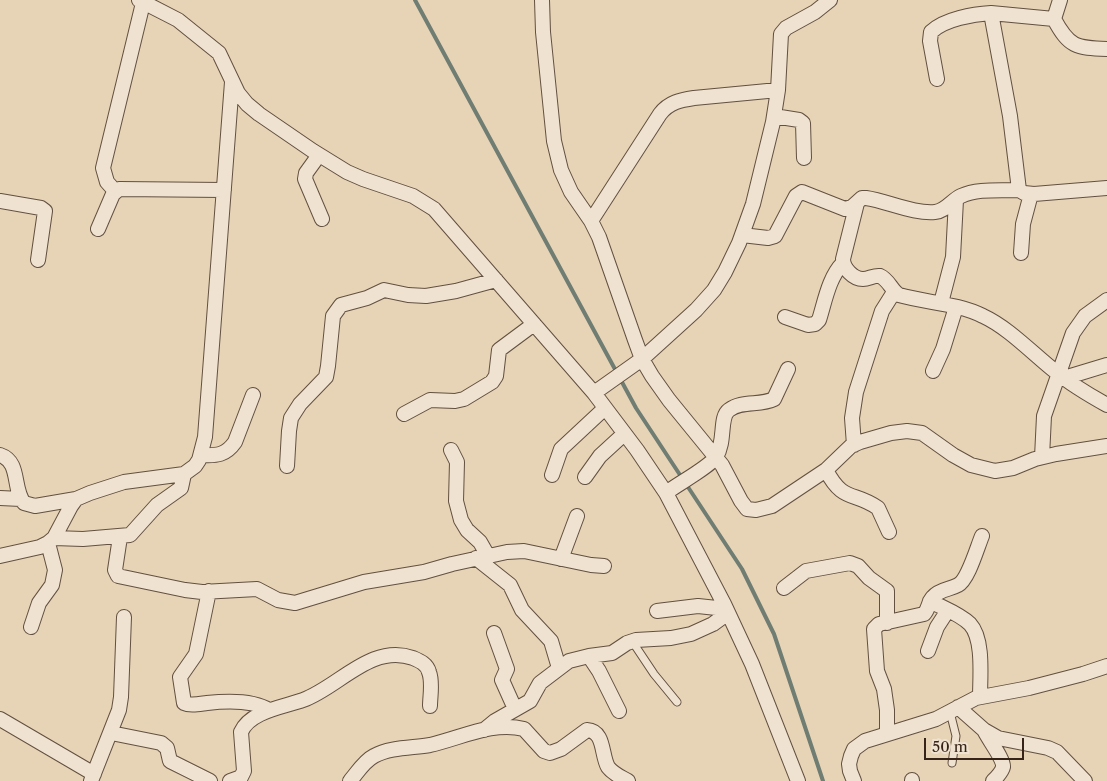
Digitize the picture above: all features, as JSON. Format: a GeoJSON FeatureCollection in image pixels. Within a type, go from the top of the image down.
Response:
{"type":"FeatureCollection","features":[{"type":"Feature","properties":{"kind":"street"},"geometry":{"type":"LineString","coordinates":[[542,0],[543,32],[554,141],[561,170],[571,192],[591,221],[599,237],[638,361],[652,376],[710,462],[728,474],[744,506],[751,510],[772,506],[826,470],[854,445],[891,433],[922,433],[971,465],[984,469],[1004,471],[1042,457],[1107,446]]}},
{"type":"Feature","properties":{"kind":"street"},"geometry":{"type":"LineString","coordinates":[[597,391],[638,361],[706,300],[725,272],[742,235],[753,204],[774,116],[778,90],[781,34],[786,28],[816,12],[830,0]]}},
{"type":"Feature","properties":{"kind":"street"},"geometry":{"type":"LineString","coordinates":[[1060,0],[1054,19],[1062,34],[1074,44],[1107,49]]}},
{"type":"Feature","properties":{"kind":"street"},"geometry":{"type":"LineString","coordinates":[[115,191],[104,175],[104,160],[141,1],[178,20],[213,48],[222,58],[238,93],[259,114],[347,172],[413,196],[434,209],[534,324],[597,391],[605,408],[624,434],[672,489],[752,664],[798,781]]}},
{"type":"Feature","properties":{"kind":"street"},"geometry":{"type":"LineString","coordinates":[[937,79],[930,41],[932,32],[940,25],[974,15],[991,13],[1054,19]]}},
{"type":"Feature","properties":{"kind":"street"},"geometry":{"type":"LineString","coordinates":[[991,13],[1026,192],[1021,253]]}},
{"type":"Feature","properties":{"kind":"street"},"geometry":{"type":"LineString","coordinates":[[0,455],[10,459],[21,499],[24,503],[35,506],[76,499],[124,482],[184,474],[195,466],[201,455],[205,437],[232,81]]}},
{"type":"Feature","properties":{"kind":"street"},"geometry":{"type":"LineString","coordinates":[[591,221],[660,114],[668,106],[674,102],[688,99],[778,90]]}},
{"type":"Feature","properties":{"kind":"street"},"geometry":{"type":"LineString","coordinates":[[774,116],[800,120],[803,123],[804,158]]}},
{"type":"Feature","properties":{"kind":"street"},"geometry":{"type":"LineString","coordinates":[[319,155],[306,173],[305,179],[322,219]]}},
{"type":"Feature","properties":{"kind":"street"},"geometry":{"type":"LineString","coordinates":[[742,235],[768,238],[775,236],[796,196],[802,192],[845,209],[852,207],[862,198],[866,198],[920,211],[934,212],[945,209],[960,196],[976,192],[1026,192],[1107,188]]}},
{"type":"Feature","properties":{"kind":"street"},"geometry":{"type":"LineString","coordinates":[[98,229],[115,191],[119,189],[224,190]]}},
{"type":"Feature","properties":{"kind":"street"},"geometry":{"type":"LineString","coordinates":[[941,303],[953,257],[956,200]]}},
{"type":"Feature","properties":{"kind":"street"},"geometry":{"type":"LineString","coordinates":[[0,201],[41,208],[45,211],[38,260]]}},
{"type":"Feature","properties":{"kind":"street"},"geometry":{"type":"LineString","coordinates":[[785,317],[808,325],[815,324],[819,320],[836,272],[843,263],[857,203]]}},
{"type":"Feature","properties":{"kind":"street"},"geometry":{"type":"LineString","coordinates":[[843,263],[848,271],[860,278],[883,277],[894,292],[900,296],[956,307],[977,313],[994,322],[1061,376],[1107,405]]}},
{"type":"Feature","properties":{"kind":"street"},"geometry":{"type":"LineString","coordinates":[[287,466],[289,431],[292,418],[300,404],[326,377],[332,321],[334,313],[341,305],[367,298],[384,290],[408,295],[426,296],[456,291],[496,280]]}},
{"type":"Feature","properties":{"kind":"street"},"geometry":{"type":"LineString","coordinates":[[854,445],[852,418],[856,392],[882,311],[894,292]]}},
{"type":"Feature","properties":{"kind":"street"},"geometry":{"type":"LineString","coordinates":[[1042,457],[1044,416],[1061,376],[1073,333],[1085,316],[1107,300]]}},
{"type":"Feature","properties":{"kind":"street"},"geometry":{"type":"LineString","coordinates":[[933,371],[943,349],[956,307]]}},
{"type":"Feature","properties":{"kind":"street"},"geometry":{"type":"LineString","coordinates":[[404,414],[430,400],[455,401],[464,399],[492,382],[496,376],[499,350],[534,324]]}},
{"type":"Feature","properties":{"kind":"street"},"geometry":{"type":"LineString","coordinates":[[1061,376],[1107,365]]}},
{"type":"Feature","properties":{"kind":"street"},"geometry":{"type":"LineString","coordinates":[[672,489],[710,462],[722,444],[723,420],[726,412],[738,406],[774,399],[788,369]]}},
{"type":"Feature","properties":{"kind":"street"},"geometry":{"type":"LineString","coordinates":[[201,455],[215,456],[226,452],[230,448],[235,442],[252,395]]}},
{"type":"Feature","properties":{"kind":"street"},"geometry":{"type":"LineString","coordinates":[[552,475],[561,449],[605,408]]}},
{"type":"Feature","properties":{"kind":"street"},"geometry":{"type":"LineString","coordinates":[[585,477],[600,456],[624,434]]}},
{"type":"Feature","properties":{"kind":"street"},"geometry":{"type":"LineString","coordinates":[[451,450],[458,462],[456,501],[461,520],[467,530],[480,542],[482,557],[510,584],[522,610],[552,641],[559,668]]}},
{"type":"Feature","properties":{"kind":"street"},"geometry":{"type":"LineString","coordinates":[[826,470],[840,490],[878,508],[889,532]]}},
{"type":"Feature","properties":{"kind":"street"},"geometry":{"type":"LineString","coordinates":[[0,556],[40,546],[51,540],[120,537],[130,534],[134,532],[157,505],[182,486],[184,474]]}},
{"type":"Feature","properties":{"kind":"street"},"geometry":{"type":"LineString","coordinates":[[0,498],[21,499]]}},
{"type":"Feature","properties":{"kind":"street"},"geometry":{"type":"LineString","coordinates":[[31,627],[39,602],[51,588],[53,580],[51,540],[76,499]]}},
{"type":"Feature","properties":{"kind":"street"},"geometry":{"type":"LineString","coordinates":[[561,558],[577,516]]}},
{"type":"Feature","properties":{"kind":"street"},"geometry":{"type":"LineString","coordinates":[[888,734],[884,689],[877,671],[874,631],[876,626],[924,614],[934,595],[963,582],[982,536]]}},
{"type":"Feature","properties":{"kind":"street"},"geometry":{"type":"LineString","coordinates":[[120,537],[114,570],[118,576],[185,590],[257,589],[278,600],[295,603],[364,582],[424,572],[507,552],[524,551],[604,566]]}},
{"type":"Feature","properties":{"kind":"street"},"geometry":{"type":"LineString","coordinates":[[784,588],[806,570],[853,563],[886,591],[888,596],[887,622]]}},
{"type":"Feature","properties":{"kind":"street"},"geometry":{"type":"LineString","coordinates":[[209,591],[196,654],[180,676],[184,703],[189,705],[217,702],[248,703],[261,705],[269,710]]}},
{"type":"Feature","properties":{"kind":"street"},"geometry":{"type":"LineString","coordinates":[[930,601],[969,623],[977,635],[980,655],[980,696]]}},
{"type":"Feature","properties":{"kind":"street"},"geometry":{"type":"LineString","coordinates":[[657,611],[698,606],[727,611]]}},
{"type":"Feature","properties":{"kind":"street"},"geometry":{"type":"LineString","coordinates":[[928,651],[937,626],[948,610]]}},
{"type":"Feature","properties":{"kind":"street"},"geometry":{"type":"LineString","coordinates":[[484,730],[495,721],[530,701],[540,683],[569,661],[612,653],[631,641],[685,636],[701,630],[727,611]]}},
{"type":"Feature","properties":{"kind":"street"},"geometry":{"type":"LineString","coordinates":[[0,719],[92,777],[111,733],[122,697],[124,616]]}},
{"type":"Feature","properties":{"kind":"street"},"geometry":{"type":"LineString","coordinates":[[494,633],[507,668],[502,680],[515,709]]}},
{"type":"Feature","properties":{"kind":"street"},"geometry":{"type":"LineString","coordinates":[[230,781],[241,777],[244,771],[240,736],[242,728],[257,716],[269,710],[316,695],[368,661],[392,654],[403,654],[424,664],[430,676],[430,706]]}},
{"type":"Feature","properties":{"kind":"street"},"geometry":{"type":"LineString","coordinates":[[589,656],[599,671],[619,711]]}},
{"type":"Feature","properties":{"kind":"street"},"geometry":{"type":"LineString","coordinates":[[854,781],[849,764],[854,749],[864,742],[936,719],[980,696],[1029,688],[1107,666]]}},
{"type":"Feature","properties":{"kind":"street"},"geometry":{"type":"LineString","coordinates":[[954,710],[998,738],[1048,748],[1057,752],[1085,781]]}},
{"type":"Feature","properties":{"kind":"street"},"geometry":{"type":"LineString","coordinates":[[350,781],[367,761],[384,752],[432,744],[484,730],[506,727],[524,730],[544,750],[550,753],[556,752],[587,730],[594,731],[598,735],[608,766],[616,775],[628,781]]}},
{"type":"Feature","properties":{"kind":"street"},"geometry":{"type":"LineString","coordinates":[[984,730],[1003,764],[1001,771],[994,781]]}},
{"type":"Feature","properties":{"kind":"street"},"geometry":{"type":"LineString","coordinates":[[111,733],[161,743],[167,748],[170,762],[195,777],[210,781]]}},
{"type":"Feature","properties":{"kind":"lane"},"geometry":{"type":"LineString","coordinates":[[631,641],[654,674],[677,702]]}},
{"type":"Feature","properties":{"kind":"lane"},"geometry":{"type":"LineString","coordinates":[[952,764],[956,736],[954,710]]}},
{"type":"Feature","properties":{"kind":"waterway"},"geometry":{"type":"LineString","coordinates":[[415,0],[636,408],[682,478]]}},
{"type":"Feature","properties":{"kind":"waterway"},"geometry":{"type":"LineString","coordinates":[[686,484],[742,569],[774,634],[823,781]]}}]}
